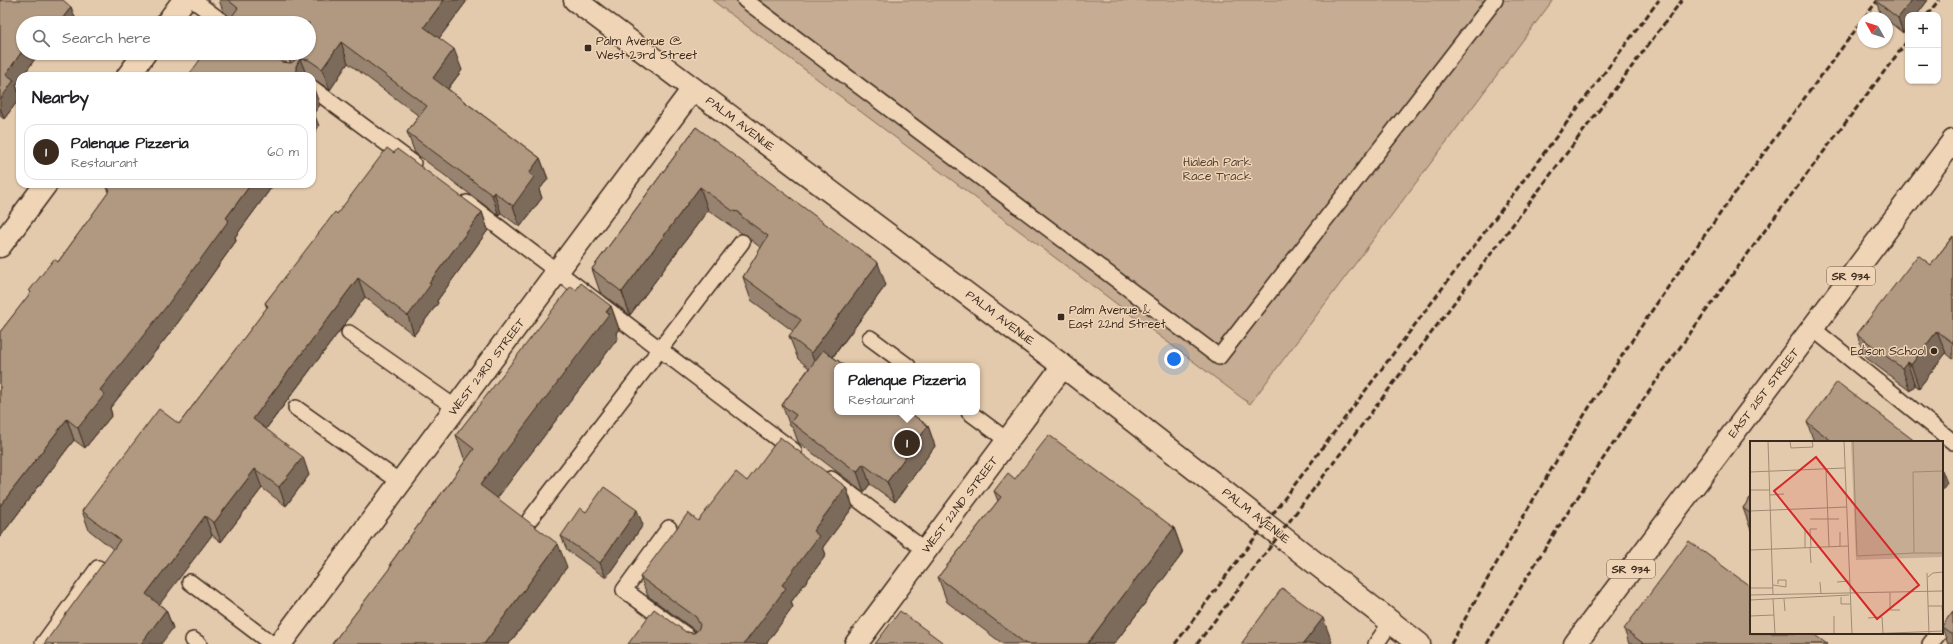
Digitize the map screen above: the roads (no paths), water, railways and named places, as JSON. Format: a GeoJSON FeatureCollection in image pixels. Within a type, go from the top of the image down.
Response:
{"type":"FeatureCollection","features":[{"type":"Feature","properties":{"kind":"main road"},"geometry":{"type":"LineString","coordinates":[[172,16],[184,0]]}},
{"type":"Feature","properties":{"kind":"main road","name":"PALM AVENUE"},"geometry":{"type":"LineString","coordinates":[[575,0],[1064,366],[1419,644]]}},
{"type":"Feature","properties":{"kind":"main road"},"geometry":{"type":"LineString","coordinates":[[131,72],[140,60]]}},
{"type":"Feature","properties":{"kind":"main road","name":"WEST 23RD STREET"},"geometry":{"type":"LineString","coordinates":[[280,644],[693,89]]}},
{"type":"Feature","properties":{"kind":"main road","name":"EAST 21ST STREET"},"geometry":{"type":"LineString","coordinates":[[1575,644],[1953,141]]}},
{"type":"Feature","properties":{"kind":"main road"},"geometry":{"type":"LineString","coordinates":[[0,246],[43,188]]}},
{"type":"Feature","properties":{"kind":"main road","name":"WEST 22ND STREET"},"geometry":{"type":"LineString","coordinates":[[856,644],[1064,366]]}},
{"type":"Feature","properties":{"kind":"lane"},"geometry":{"type":"LineString","coordinates":[[193,0],[215,16]]}},
{"type":"Feature","properties":{"kind":"lane"},"geometry":{"type":"LineString","coordinates":[[745,0],[1219,357],[1495,0]]}},
{"type":"Feature","properties":{"kind":"lane"},"geometry":{"type":"LineString","coordinates":[[316,91],[426,173]]}},
{"type":"Feature","properties":{"kind":"lane"},"geometry":{"type":"LineString","coordinates":[[457,196],[805,459]]}},
{"type":"Feature","properties":{"kind":"lane"},"geometry":{"type":"LineString","coordinates":[[530,519],[742,242]]}},
{"type":"Feature","properties":{"kind":"lane"},"geometry":{"type":"LineString","coordinates":[[1812,328],[1953,442]]}},
{"type":"Feature","properties":{"kind":"lane"},"geometry":{"type":"LineString","coordinates":[[349,333],[456,408]]}},
{"type":"Feature","properties":{"kind":"lane"},"geometry":{"type":"LineString","coordinates":[[870,338],[904,363]]}},
{"type":"Feature","properties":{"kind":"lane"},"geometry":{"type":"LineString","coordinates":[[296,408],[400,482]]}},
{"type":"Feature","properties":{"kind":"lane"},"geometry":{"type":"LineString","coordinates":[[973,415],[1008,440]]}},
{"type":"Feature","properties":{"kind":"lane"},"geometry":{"type":"LineString","coordinates":[[818,469],[926,550]]}},
{"type":"Feature","properties":{"kind":"lane"},"geometry":{"type":"LineString","coordinates":[[669,528],[624,590],[698,644]]}},
{"type":"Feature","properties":{"kind":"lane"},"geometry":{"type":"LineString","coordinates":[[44,644],[98,568]]}},
{"type":"Feature","properties":{"kind":"lane"},"geometry":{"type":"LineString","coordinates":[[190,582],[272,644]]}},
{"type":"Feature","properties":{"kind":"lane"},"geometry":{"type":"LineString","coordinates":[[1376,644],[1391,622]]}},
{"type":"Feature","properties":{"kind":"lane"},"geometry":{"type":"LineString","coordinates":[[1930,644],[1938,634]]}},
{"type":"Feature","properties":{"kind":"railway"},"geometry":{"type":"LineString","coordinates":[[1175,644],[1659,0]]}},
{"type":"Feature","properties":{"kind":"railway"},"geometry":{"type":"LineString","coordinates":[[1197,644],[1682,0]]}},
{"type":"Feature","properties":{"kind":"railway"},"geometry":{"type":"LineString","coordinates":[[1869,12],[1878,0]]}},
{"type":"Feature","properties":{"kind":"railway"},"geometry":{"type":"LineString","coordinates":[[1929,12],[1939,0]]}},
{"type":"Feature","properties":{"kind":"railway"},"geometry":{"type":"LineString","coordinates":[[1451,644],[1549,473],[1655,306],[1784,126],[1857,28]]}},
{"type":"Feature","properties":{"kind":"railway"},"geometry":{"type":"LineString","coordinates":[[1487,644],[1534,565],[1635,411],[1742,261],[1905,44]]}},
{"type":"Feature","properties":{"kind":"place","name":"Palm Avenue @ West 23rd Street"},"geometry":{"type":"Point","coordinates":[588,48]}},
{"type":"Feature","properties":{"kind":"place","name":"Palm Avenue & East 22nd Street"},"geometry":{"type":"Point","coordinates":[1061,317]}},
{"type":"Feature","properties":{"kind":"place","name":"Edison School"},"geometry":{"type":"Point","coordinates":[1934,351]}},
{"type":"Feature","properties":{"kind":"place","name":"Palenque Pizzeria"},"geometry":{"type":"Point","coordinates":[907,443]}},
{"type":"Feature","properties":{"kind":"park label","name":"Hialeah Park Race Track"},"geometry":{"type":"Point","coordinates":[1217,169]}}]}
